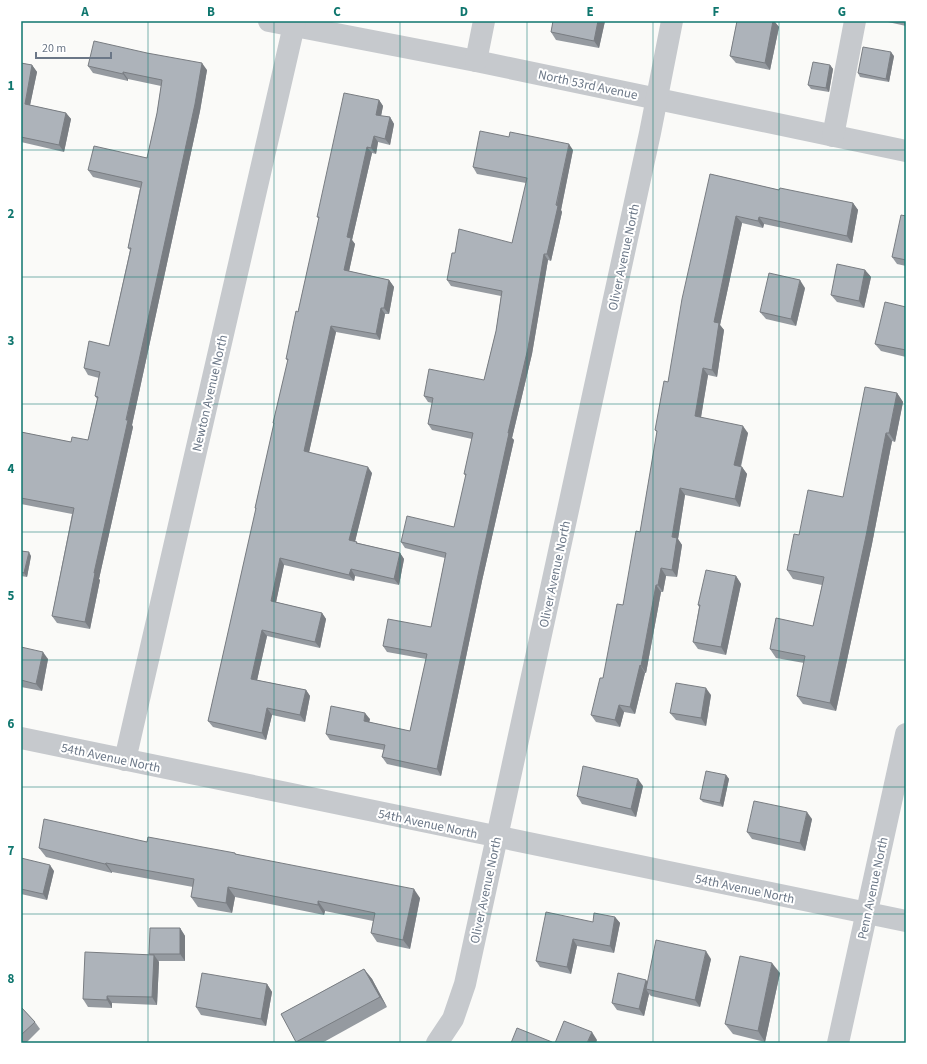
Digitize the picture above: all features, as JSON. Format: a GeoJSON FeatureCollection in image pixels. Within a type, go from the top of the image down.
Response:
{"type":"FeatureCollection","features":[{"type":"Feature","properties":{"kind":"street","name":"North 53rd Avenue"},"geometry":{"type":"LineString","coordinates":[[269,21],[294,24],[476,61],[906,151]]}},
{"type":"Feature","properties":{"kind":"street"},"geometry":{"type":"LineString","coordinates":[[476,61],[484,21]]}},
{"type":"Feature","properties":{"kind":"street","name":"Oliver Avenue North"},"geometry":{"type":"LineString","coordinates":[[437,1043],[453,1019],[465,984],[658,99],[672,21]]}},
{"type":"Feature","properties":{"kind":"street"},"geometry":{"type":"LineString","coordinates":[[833,136],[855,21]]}},
{"type":"Feature","properties":{"kind":"street","name":"Newton Avenue North"},"geometry":{"type":"LineString","coordinates":[[125,760],[294,24]]}},
{"type":"Feature","properties":{"kind":"street","name":"Penn Avenue North"},"geometry":{"type":"LineString","coordinates":[[838,1043],[906,734]]}},
{"type":"Feature","properties":{"kind":"street","name":"54th Avenue North"},"geometry":{"type":"LineString","coordinates":[[21,738],[866,914],[906,921]]}},
{"type":"Feature","properties":{"kind":"building"},"geometry":{"type":"Polygon","coordinates":[[[553,21],[598,21],[594,41],[551,32],[553,21]]]}},
{"type":"Feature","properties":{"kind":"building"},"geometry":{"type":"Polygon","coordinates":[[[737,21],[773,21],[765,63],[730,56],[737,21]]]}},
{"type":"Feature","properties":{"kind":"building"},"geometry":{"type":"Polygon","coordinates":[[[94,41],[202,63],[195,104],[126,420],[128,420],[94,573],[85,622],[52,616],[74,508],[21,498],[21,432],[71,442],[72,437],[88,440],[98,397],[95,396],[100,372],[84,368],[89,341],[109,346],[131,248],[128,248],[142,182],[88,170],[94,146],[147,158],[157,113],[162,80],[123,72],[123,74],[88,66],[94,41]]]}},
{"type":"Feature","properties":{"kind":"building"},"geometry":{"type":"Polygon","coordinates":[[[863,47],[891,52],[886,79],[858,73],[863,47]]]}},
{"type":"Feature","properties":{"kind":"building"},"geometry":{"type":"Polygon","coordinates":[[[813,62],[830,65],[826,88],[808,85],[813,62]]]}},
{"type":"Feature","properties":{"kind":"building"},"geometry":{"type":"Polygon","coordinates":[[[21,63],[32,65],[25,104],[66,113],[59,145],[21,137],[21,63]]]}},
{"type":"Feature","properties":{"kind":"building"},"geometry":{"type":"Polygon","coordinates":[[[344,93],[379,100],[376,115],[390,117],[385,139],[374,136],[371,148],[367,147],[347,237],[351,238],[344,270],[389,280],[384,308],[381,308],[376,334],[331,326],[304,451],[368,467],[349,540],[400,553],[394,579],[351,569],[349,575],[280,558],[271,601],[322,613],[315,642],[262,630],[251,679],[306,690],[300,715],[267,708],[262,733],[208,721],[256,508],[273,423],[288,359],[286,359],[296,311],[298,312],[319,217],[317,217],[344,93]]]}},
{"type":"Feature","properties":{"kind":"building"},"geometry":{"type":"Polygon","coordinates":[[[480,131],[509,137],[510,132],[569,144],[556,205],[558,206],[547,254],[544,254],[528,348],[508,433],[437,769],[382,757],[385,745],[326,734],[331,706],[365,713],[364,721],[410,731],[427,654],[383,646],[388,619],[431,627],[446,553],[401,542],[407,516],[454,527],[466,474],[464,474],[473,433],[428,424],[433,398],[424,396],[429,369],[484,380],[496,331],[502,291],[447,280],[452,253],[455,253],[459,229],[512,243],[527,178],[473,167],[480,131]]]}},
{"type":"Feature","properties":{"kind":"building"},"geometry":{"type":"Polygon","coordinates":[[[710,174],[779,190],[780,188],[853,203],[847,236],[759,217],[758,221],[736,216],[714,322],[719,323],[712,370],[703,368],[695,416],[743,426],[734,465],[742,467],[735,499],[680,488],[672,537],[677,538],[672,570],[661,568],[658,585],[656,585],[641,666],[640,665],[630,707],[619,705],[615,720],[591,715],[600,678],[603,678],[617,604],[623,605],[636,531],[640,532],[664,381],[668,382],[682,299],[710,174]]]}},
{"type":"Feature","properties":{"kind":"building"},"geometry":{"type":"Polygon","coordinates":[[[901,215],[906,216],[906,260],[892,257],[901,215]]]}},
{"type":"Feature","properties":{"kind":"building"},"geometry":{"type":"Polygon","coordinates":[[[837,264],[865,270],[859,301],[831,295],[837,264]]]}},
{"type":"Feature","properties":{"kind":"building"},"geometry":{"type":"Polygon","coordinates":[[[769,273],[800,280],[791,319],[760,312],[769,273]]]}},
{"type":"Feature","properties":{"kind":"building"},"geometry":{"type":"Polygon","coordinates":[[[885,302],[906,307],[906,350],[875,344],[885,302]]]}},
{"type":"Feature","properties":{"kind":"building"},"geometry":{"type":"Polygon","coordinates":[[[865,387],[897,393],[889,433],[886,433],[866,536],[830,703],[797,696],[805,656],[770,649],[776,618],[813,626],[824,577],[787,570],[794,534],[799,535],[808,490],[843,497],[865,387]]]}},
{"type":"Feature","properties":{"kind":"building"},"geometry":{"type":"Polygon","coordinates":[[[21,551],[29,552],[24,573],[21,572],[21,551]]]}},
{"type":"Feature","properties":{"kind":"building"},"geometry":{"type":"Polygon","coordinates":[[[706,570],[736,576],[721,647],[693,642],[700,605],[698,605],[706,570]]]}},
{"type":"Feature","properties":{"kind":"building"},"geometry":{"type":"Polygon","coordinates":[[[21,647],[43,652],[36,684],[21,680],[21,647]]]}},
{"type":"Feature","properties":{"kind":"building"},"geometry":{"type":"Polygon","coordinates":[[[676,683],[706,688],[701,718],[670,713],[676,683]]]}},
{"type":"Feature","properties":{"kind":"building"},"geometry":{"type":"Polygon","coordinates":[[[583,766],[638,779],[631,809],[577,796],[583,766]]]}},
{"type":"Feature","properties":{"kind":"building"},"geometry":{"type":"Polygon","coordinates":[[[706,771],[726,775],[720,803],[700,799],[706,771]]]}},
{"type":"Feature","properties":{"kind":"building"},"geometry":{"type":"Polygon","coordinates":[[[754,801],[807,812],[800,843],[747,832],[754,801]]]}},
{"type":"Feature","properties":{"kind":"building"},"geometry":{"type":"Polygon","coordinates":[[[44,819],[147,842],[148,837],[414,889],[403,940],[371,933],[375,913],[318,901],[318,905],[228,887],[226,903],[191,897],[194,879],[105,864],[39,848],[44,819]]]}},
{"type":"Feature","properties":{"kind":"building"},"geometry":{"type":"Polygon","coordinates":[[[21,858],[50,865],[43,894],[21,889],[21,858]]]}},
{"type":"Feature","properties":{"kind":"building"},"geometry":{"type":"Polygon","coordinates":[[[546,912],[593,922],[594,913],[615,917],[610,946],[573,939],[567,967],[536,961],[546,912]]]}},
{"type":"Feature","properties":{"kind":"building"},"geometry":{"type":"Polygon","coordinates":[[[150,928],[180,928],[180,954],[149,954],[150,928]]]}},
{"type":"Feature","properties":{"kind":"building"},"geometry":{"type":"Polygon","coordinates":[[[656,940],[706,951],[695,1000],[646,989],[656,940]]]}},
{"type":"Feature","properties":{"kind":"building"},"geometry":{"type":"Polygon","coordinates":[[[85,952],[154,955],[152,997],[107,996],[107,1000],[83,999],[85,952]]]}},
{"type":"Feature","properties":{"kind":"building"},"geometry":{"type":"Polygon","coordinates":[[[740,956],[772,963],[758,1031],[725,1024],[740,956]]]}},
{"type":"Feature","properties":{"kind":"building"},"geometry":{"type":"Polygon","coordinates":[[[364,969],[380,997],[296,1042],[281,1014],[364,969]]]}},
{"type":"Feature","properties":{"kind":"building"},"geometry":{"type":"Polygon","coordinates":[[[202,973],[267,984],[261,1019],[196,1007],[202,973]]]}},
{"type":"Feature","properties":{"kind":"building"},"geometry":{"type":"Polygon","coordinates":[[[618,973],[646,980],[639,1009],[612,1003],[618,973]]]}},
{"type":"Feature","properties":{"kind":"building"},"geometry":{"type":"Polygon","coordinates":[[[21,1007],[35,1022],[21,1035],[21,1007]]]}},
{"type":"Feature","properties":{"kind":"building"},"geometry":{"type":"Polygon","coordinates":[[[564,1021],[592,1032],[587,1043],[555,1043],[564,1021]]]}},
{"type":"Feature","properties":{"kind":"building"},"geometry":{"type":"Polygon","coordinates":[[[517,1028],[552,1042],[552,1043],[511,1043],[517,1028]]]}}]}
